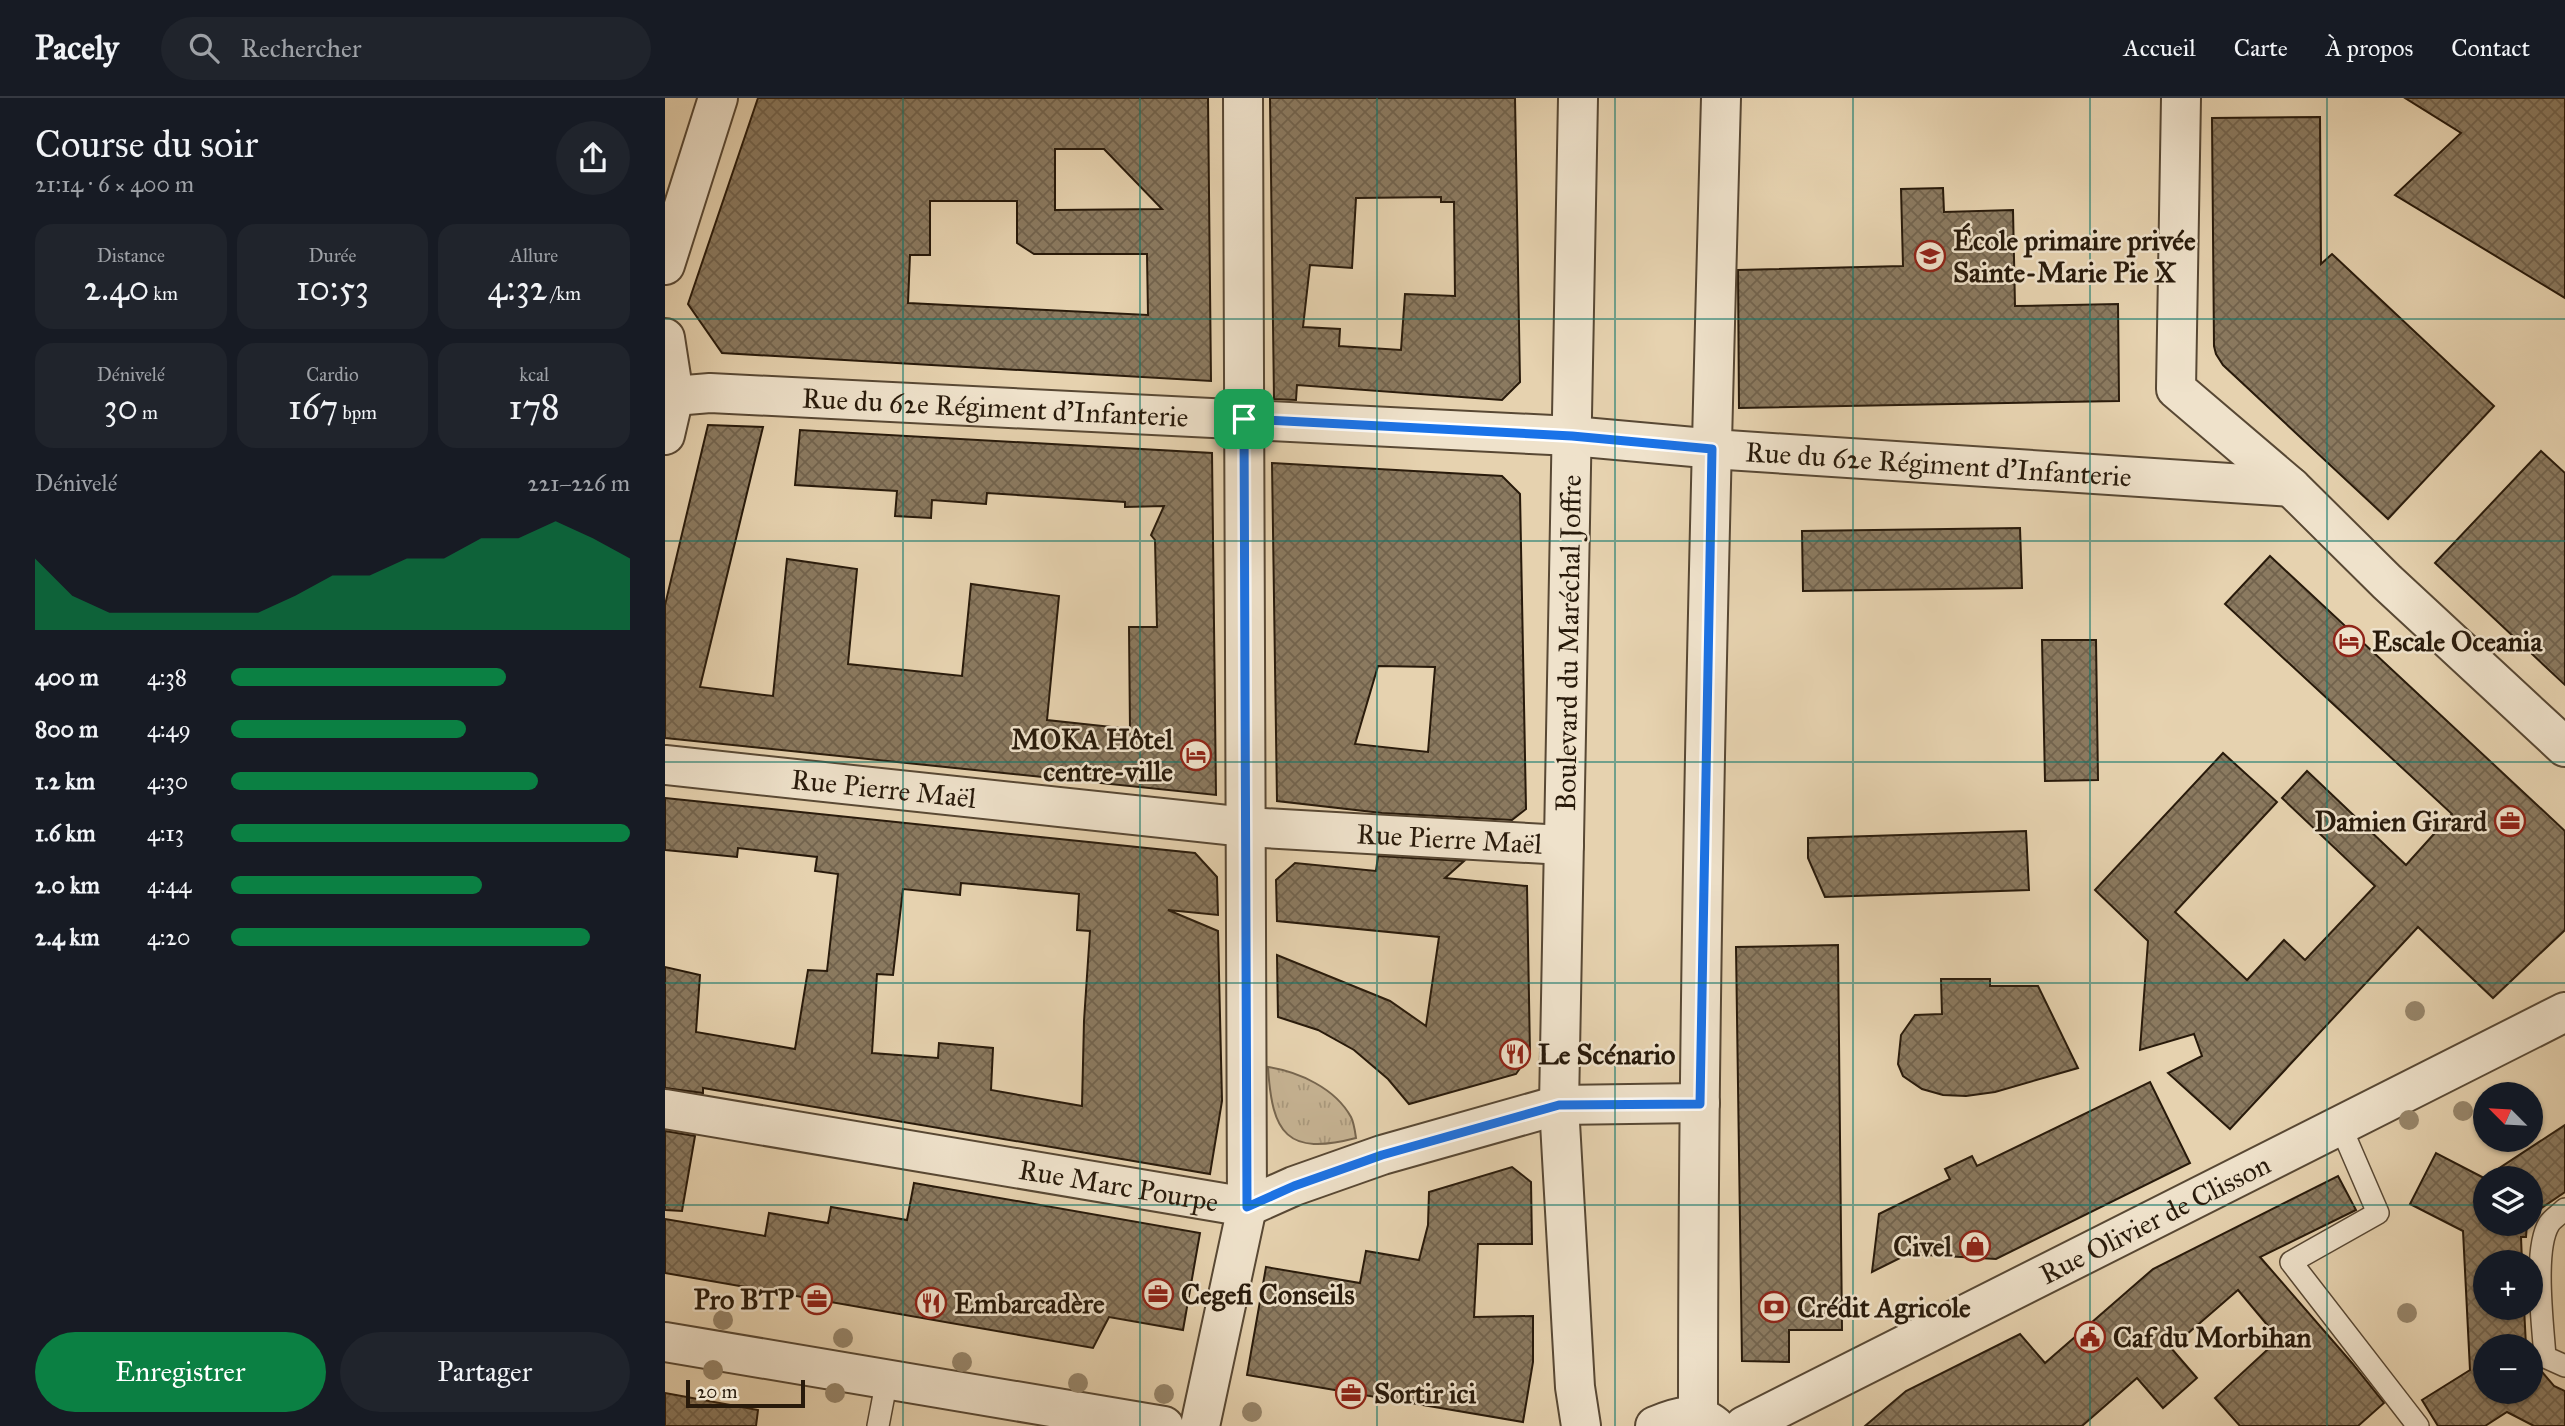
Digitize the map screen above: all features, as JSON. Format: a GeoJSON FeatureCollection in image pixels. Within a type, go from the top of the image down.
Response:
{"type":"FeatureCollection","features":[{"type":"Feature","properties":{"kind":"street"},"geometry":{"type":"LineString","coordinates":[[665,265],[717,98]]}},
{"type":"Feature","properties":{"kind":"street"},"geometry":{"type":"LineString","coordinates":[[1200,1426],[1247,1207],[1243,98]]}},
{"type":"Feature","properties":{"kind":"street","name":"Boulevard du Maréchal Joffre"},"geometry":{"type":"LineString","coordinates":[[1578,98],[1559,1105],[1575,1387],[1581,1426]]}},
{"type":"Feature","properties":{"kind":"street"},"geometry":{"type":"LineString","coordinates":[[1655,1426],[1677,1416],[1707,1421],[1700,1104],[1721,98]]}},
{"type":"Feature","properties":{"kind":"street"},"geometry":{"type":"LineString","coordinates":[[2181,98],[2176,389],[2291,487],[2387,582],[2565,747]]}},
{"type":"Feature","properties":{"kind":"street"},"geometry":{"type":"LineString","coordinates":[[665,338],[669,395],[665,435]]}},
{"type":"Feature","properties":{"kind":"street","name":"Rue du 62e Régiment d'Infanterie"},"geometry":{"type":"LineString","coordinates":[[669,395],[710,393],[1572,436],[1712,449],[2291,487]]}},
{"type":"Feature","properties":{"kind":"street","name":"Rue Pierre Maël"},"geometry":{"type":"LineString","coordinates":[[665,765],[1246,827],[1564,845]]}},
{"type":"Feature","properties":{"kind":"street","name":"Rue Olivier de Clisson"},"geometry":{"type":"LineString","coordinates":[[1744,1426],[2565,1012]]}},
{"type":"Feature","properties":{"kind":"street"},"geometry":{"type":"LineString","coordinates":[[1559,1105],[1700,1104]]}},
{"type":"Feature","properties":{"kind":"street","name":"Rue Marc Pourpe"},"geometry":{"type":"LineString","coordinates":[[665,1109],[1247,1207],[1294,1186],[1382,1155],[1559,1105]]}},
{"type":"Feature","properties":{"kind":"street"},"geometry":{"type":"LineString","coordinates":[[665,1342],[1164,1426]]}},
{"type":"Feature","properties":{"kind":"lane"},"geometry":{"type":"LineString","coordinates":[[2340,1125],[2378,1213],[2291,1262],[2417,1426]]}},
{"type":"Feature","properties":{"kind":"lane"},"geometry":{"type":"LineString","coordinates":[[2565,1209],[2549,1224],[2542,1242],[2540,1260],[2545,1357],[2565,1366]]}},
{"type":"Feature","properties":{"kind":"lane"},"geometry":{"type":"LineString","coordinates":[[878,1426],[887,1379]]}},
{"type":"Feature","properties":{"kind":"green space"},"geometry":{"type":"Polygon","coordinates":[[[1268,1067],[1304,1077],[1336,1098],[1351,1117],[1356,1138],[1314,1144],[1299,1141],[1288,1134],[1279,1124],[1274,1109],[1268,1067]]]}},
{"type":"Feature","properties":{"kind":"building"},"geometry":{"type":"Polygon","coordinates":[[[758,98],[1208,98],[1211,381],[722,353],[688,304],[758,98]],[[1055,149],[1055,210],[1162,209],[1104,149],[1055,149]],[[930,201],[930,255],[910,255],[908,303],[1148,315],[1147,254],[1034,254],[1017,243],[1017,201],[930,201]]]}},
{"type":"Feature","properties":{"kind":"building"},"geometry":{"type":"Polygon","coordinates":[[[1270,98],[1515,98],[1520,382],[1502,400],[1297,385],[1296,400],[1274,399],[1270,98]],[[1441,197],[1356,198],[1352,268],[1310,265],[1303,327],[1340,329],[1339,346],[1401,350],[1405,294],[1455,296],[1454,202],[1441,202],[1441,197]]]}},
{"type":"Feature","properties":{"kind":"building"},"geometry":{"type":"Polygon","coordinates":[[[2405,98],[2565,98],[2565,298],[2395,195],[2461,133],[2405,98]]]}},
{"type":"Feature","properties":{"kind":"building"},"geometry":{"type":"Polygon","coordinates":[[[2320,117],[2321,264],[2332,254],[2494,406],[2388,519],[2223,365],[2214,346],[2212,118],[2320,117]]]}},
{"type":"Feature","properties":{"kind":"building"},"geometry":{"type":"Polygon","coordinates":[[[1943,188],[1944,212],[2013,210],[2015,306],[2118,304],[2119,401],[1739,408],[1738,270],[1903,266],[1901,189],[1943,188]]]}},
{"type":"Feature","properties":{"kind":"building"},"geometry":{"type":"Polygon","coordinates":[[[708,425],[763,427],[700,687],[773,696],[787,559],[857,569],[848,664],[962,676],[971,584],[1059,596],[1047,720],[1130,729],[1129,627],[1157,627],[1155,540],[1151,535],[1164,506],[1125,507],[1125,502],[987,493],[986,504],[932,500],[931,518],[895,516],[897,491],[795,485],[800,430],[1212,453],[1216,795],[665,738],[665,605],[708,425]]]}},
{"type":"Feature","properties":{"kind":"building"},"geometry":{"type":"Polygon","coordinates":[[[2541,451],[2565,473],[2565,685],[2435,563],[2541,451]]]}},
{"type":"Feature","properties":{"kind":"building"},"geometry":{"type":"Polygon","coordinates":[[[1272,463],[1502,476],[1520,494],[1526,809],[1512,820],[1382,813],[1277,801],[1272,463]],[[1378,666],[1355,744],[1428,752],[1435,667],[1378,666]]]}},
{"type":"Feature","properties":{"kind":"building"},"geometry":{"type":"Polygon","coordinates":[[[2020,528],[2022,588],[1803,591],[1802,531],[2020,528]]]}},
{"type":"Feature","properties":{"kind":"building"},"geometry":{"type":"Polygon","coordinates":[[[2270,556],[2565,831],[2565,930],[2493,998],[2418,927],[2230,1129],[2168,1073],[2202,1056],[2194,1034],[2140,1050],[2148,941],[2095,890],[2223,753],[2277,802],[2175,912],[2247,980],[2284,940],[2305,960],[2375,886],[2282,798],[2307,771],[2406,865],[2452,814],[2225,604],[2270,556]]]}},
{"type":"Feature","properties":{"kind":"building"},"geometry":{"type":"Polygon","coordinates":[[[2042,640],[2096,640],[2098,780],[2045,781],[2042,640]]]}},
{"type":"Feature","properties":{"kind":"building"},"geometry":{"type":"Polygon","coordinates":[[[665,798],[1195,853],[1217,877],[1218,915],[1168,910],[1218,931],[1222,1101],[1210,1174],[703,1088],[703,1093],[665,1088],[665,967],[700,975],[696,1032],[795,1049],[808,970],[827,971],[838,874],[815,871],[817,857],[738,848],[737,857],[665,850],[665,798]],[[961,883],[960,895],[903,889],[893,975],[877,974],[872,1053],[938,1058],[939,1043],[993,1048],[991,1090],[1082,1106],[1090,931],[1077,930],[1079,894],[961,883]]]}},
{"type":"Feature","properties":{"kind":"building"},"geometry":{"type":"Polygon","coordinates":[[[2026,831],[2029,890],[1825,897],[1808,858],[1808,838],[2026,831]]]}},
{"type":"Feature","properties":{"kind":"building"},"geometry":{"type":"Polygon","coordinates":[[[1378,856],[1464,861],[1445,878],[1527,886],[1530,1054],[1516,1074],[1409,1104],[1388,1079],[1354,1050],[1318,1030],[1278,1017],[1277,955],[1390,1001],[1426,1026],[1439,937],[1277,921],[1276,880],[1295,863],[1376,871],[1378,856]]]}},
{"type":"Feature","properties":{"kind":"building"},"geometry":{"type":"Polygon","coordinates":[[[1838,945],[1842,1330],[1789,1330],[1789,1362],[1742,1361],[1736,947],[1838,945]]]}},
{"type":"Feature","properties":{"kind":"building"},"geometry":{"type":"Polygon","coordinates":[[[1941,979],[1990,979],[1990,986],[2038,986],[2078,1068],[1995,1092],[1966,1096],[1943,1095],[1922,1089],[1903,1076],[1898,1064],[1901,1035],[1915,1015],[1942,1014],[1941,979]]]}},
{"type":"Feature","properties":{"kind":"building"},"geometry":{"type":"Polygon","coordinates":[[[2150,1082],[2190,1163],[1996,1259],[1908,1254],[1872,1272],[1879,1214],[1950,1179],[1945,1169],[1972,1156],[1977,1166],[2150,1082]]]}},
{"type":"Feature","properties":{"kind":"building"},"geometry":{"type":"Polygon","coordinates":[[[2565,1125],[2565,1192],[2543,1207],[2543,1166],[2502,1166],[2524,1152],[2543,1152],[2543,1139],[2565,1125]]]}},
{"type":"Feature","properties":{"kind":"building"},"geometry":{"type":"Polygon","coordinates":[[[665,1131],[695,1136],[682,1211],[665,1210],[665,1131]]]}},
{"type":"Feature","properties":{"kind":"building"},"geometry":{"type":"Polygon","coordinates":[[[2436,1153],[2473,1172],[2473,1236],[2526,1236],[2521,1237],[2522,1250],[2473,1250],[2473,1320],[2525,1320],[2525,1334],[2473,1334],[2473,1404],[2543,1404],[2543,1373],[2554,1386],[2565,1391],[2565,1426],[2534,1426],[2507,1412],[2485,1426],[2438,1426],[2422,1400],[2470,1370],[2463,1231],[2410,1204],[2436,1153]]]}},
{"type":"Feature","properties":{"kind":"building"},"geometry":{"type":"Polygon","coordinates":[[[1512,1167],[1531,1182],[1532,1244],[1478,1244],[1474,1317],[1533,1316],[1533,1362],[1523,1422],[1247,1375],[1266,1267],[1360,1283],[1366,1251],[1419,1260],[1428,1225],[1429,1192],[1512,1167]]]}},
{"type":"Feature","properties":{"kind":"building"},"geometry":{"type":"Polygon","coordinates":[[[2338,1176],[2356,1210],[2260,1257],[2384,1403],[2358,1426],[2240,1426],[2215,1398],[2279,1339],[2238,1290],[2171,1348],[2197,1378],[2163,1408],[2137,1378],[2082,1426],[1865,1426],[1906,1391],[2020,1334],[2045,1363],[2153,1269],[2338,1176]]]}},
{"type":"Feature","properties":{"kind":"building"},"geometry":{"type":"Polygon","coordinates":[[[914,1183],[1200,1233],[1183,1330],[1109,1317],[1093,1348],[665,1273],[665,1219],[765,1236],[769,1213],[828,1223],[831,1207],[907,1220],[914,1183]]]}},
{"type":"Feature","properties":{"kind":"building"},"geometry":{"type":"Polygon","coordinates":[[[665,1393],[758,1410],[756,1426],[665,1426],[665,1393]]]}},
{"type":"Feature","properties":{"kind":"place","name":"École primaire privée Sainte-Marie Pie X"},"geometry":{"type":"Point","coordinates":[1930,256]}},
{"type":"Feature","properties":{"kind":"place","name":"Escale Oceania"},"geometry":{"type":"Point","coordinates":[2349,641]}},
{"type":"Feature","properties":{"kind":"place","name":"MOKA Hôtel centre-ville"},"geometry":{"type":"Point","coordinates":[1196,755]}},
{"type":"Feature","properties":{"kind":"place","name":"Damien Girard"},"geometry":{"type":"Point","coordinates":[2510,821]}},
{"type":"Feature","properties":{"kind":"place","name":"Le Scénario"},"geometry":{"type":"Point","coordinates":[1515,1054]}},
{"type":"Feature","properties":{"kind":"place","name":"Civel"},"geometry":{"type":"Point","coordinates":[1975,1246]}},
{"type":"Feature","properties":{"kind":"place","name":"Cegefi Conseils"},"geometry":{"type":"Point","coordinates":[1158,1294]}},
{"type":"Feature","properties":{"kind":"place","name":"Pro BTP"},"geometry":{"type":"Point","coordinates":[817,1299]}},
{"type":"Feature","properties":{"kind":"place","name":"Embarcadère"},"geometry":{"type":"Point","coordinates":[931,1303]}},
{"type":"Feature","properties":{"kind":"place","name":"Crédit Agricole"},"geometry":{"type":"Point","coordinates":[1774,1307]}},
{"type":"Feature","properties":{"kind":"place","name":"Caf du Morbihan"},"geometry":{"type":"Point","coordinates":[2090,1337]}},
{"type":"Feature","properties":{"kind":"place","name":"Sortir ici"},"geometry":{"type":"Point","coordinates":[1351,1393]}},
{"type":"Feature","properties":{"kind":"route"},"geometry":{"type":"LineString","coordinates":[[1244,419],[1572,436],[1712,449],[1700,1104],[1559,1105],[1382,1155],[1294,1186],[1247,1207],[1244,419]]}}]}
